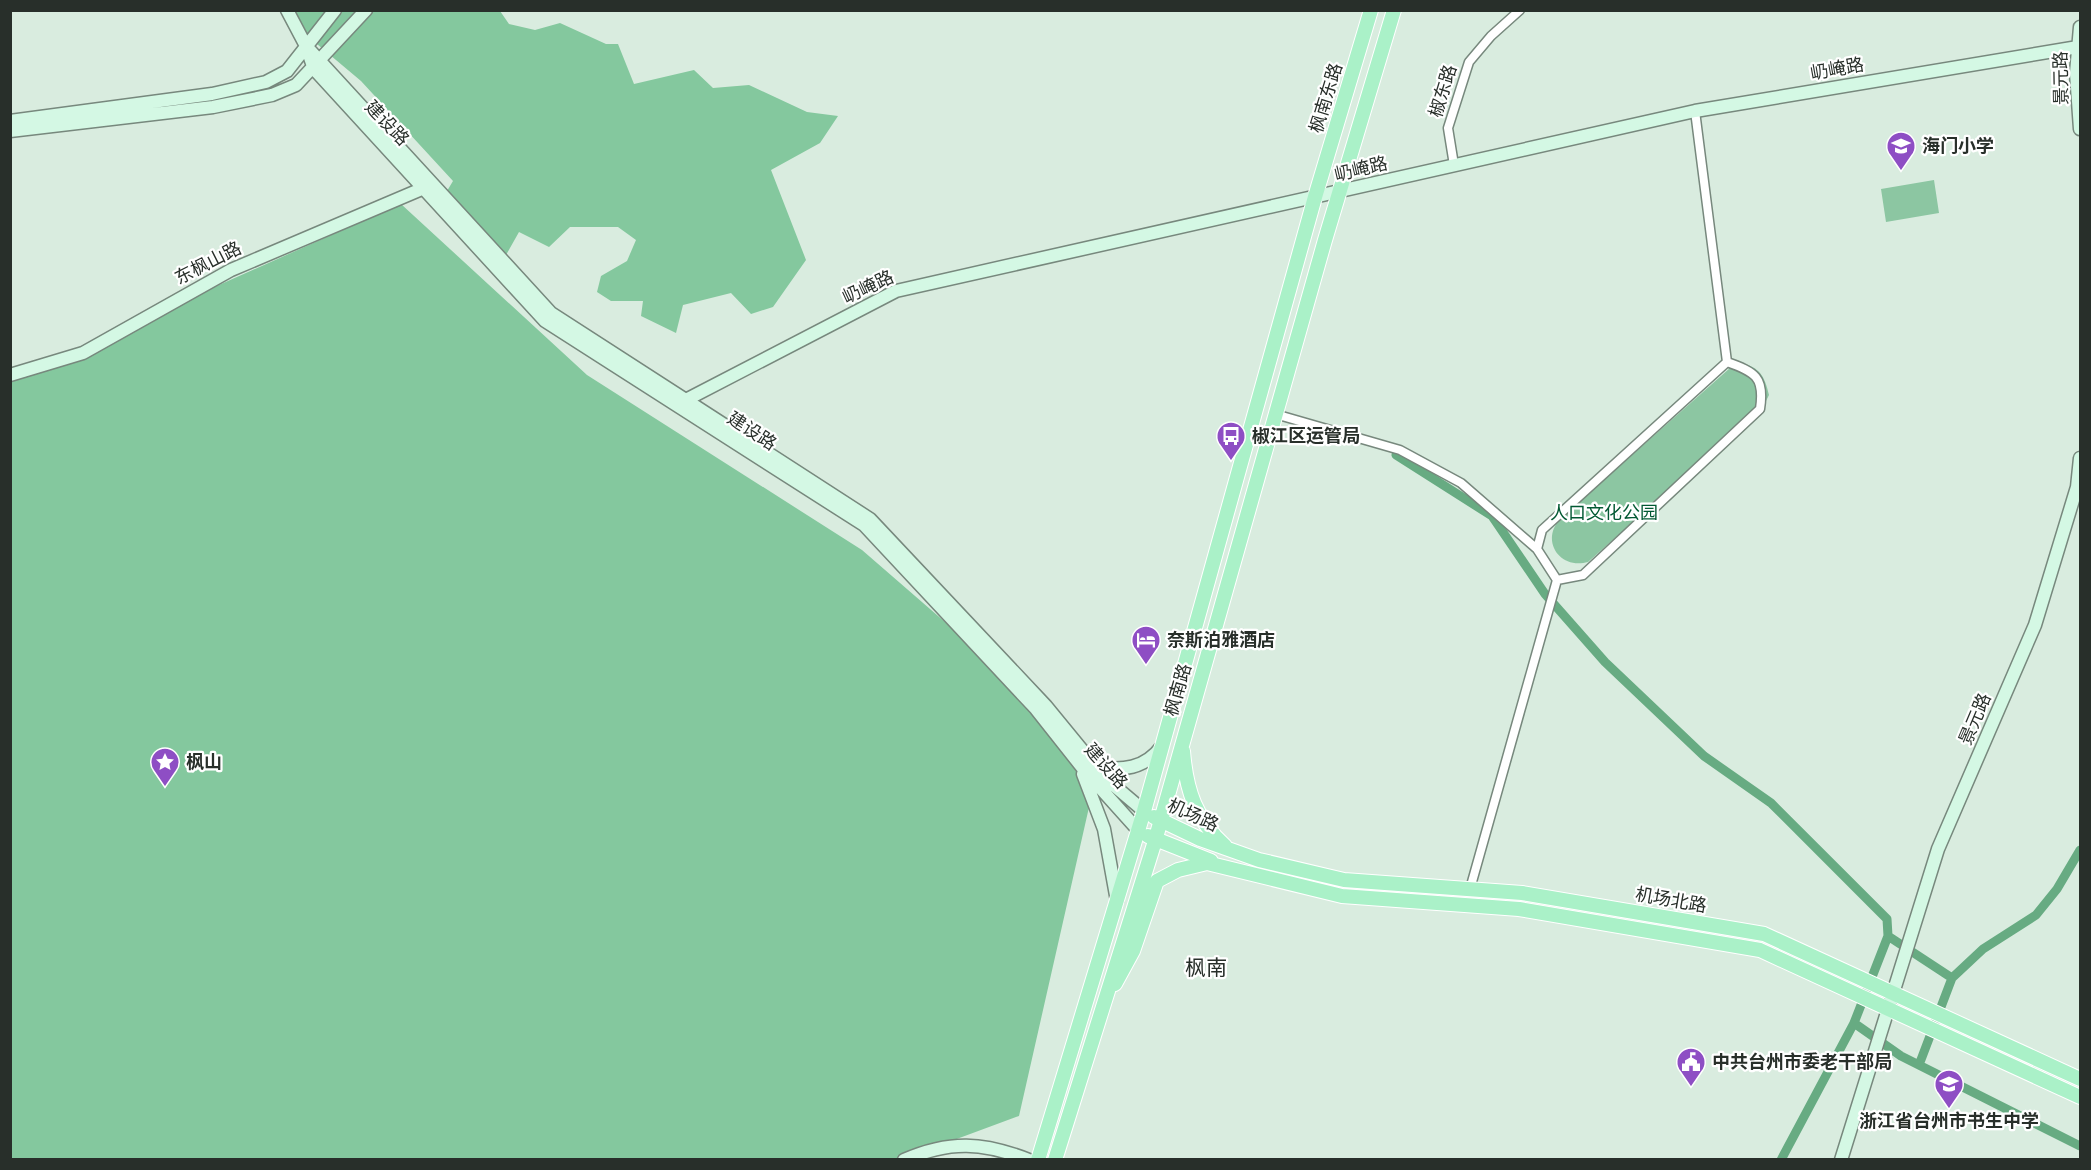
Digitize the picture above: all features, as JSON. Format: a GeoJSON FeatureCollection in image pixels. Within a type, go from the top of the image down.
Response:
{"type":"FeatureCollection","features":[{"type":"Feature","properties":{"kind":"main road","name":"建设路"},"geometry":{"type":"LineString","coordinates":[[286,10],[318,65],[424,188],[544,321],[682,402],[870,519],[1046,706],[1096,767],[1144,811]]}},
{"type":"Feature","properties":{"kind":"main road"},"geometry":{"type":"LineString","coordinates":[[10,121],[212,94],[267,82],[287,71],[335,10]]}},
{"type":"Feature","properties":{"kind":"main road"},"geometry":{"type":"LineString","coordinates":[[10,131],[213,107],[272,95],[296,85],[318,65],[366,10]]}},
{"type":"Feature","properties":{"kind":"main road","name":"枫南东路"},"geometry":{"type":"LineString","coordinates":[[1315,197],[1371,10]]}},
{"type":"Feature","properties":{"kind":"main road","name":"枫南路"},"geometry":{"type":"LineString","coordinates":[[1055,1160],[1155,841],[1275,414],[1394,10]]}},
{"type":"Feature","properties":{"kind":"main road","name":"景元路"},"geometry":{"type":"LineString","coordinates":[[2080,27],[2076,73],[2080,129]]}},
{"type":"Feature","properties":{"kind":"main road","name":"屷崦路"},"geometry":{"type":"LineString","coordinates":[[682,402],[896,291],[1695,111],[2078,47]]}},
{"type":"Feature","properties":{"kind":"main road","name":"建设路"},"geometry":{"type":"LineString","coordinates":[[318,65],[551,313],[864,525],[1036,709],[1079,764],[1138,830],[1155,841]]}},
{"type":"Feature","properties":{"kind":"main road","name":"东枫山路"},"geometry":{"type":"LineString","coordinates":[[10,375],[83,353],[231,270],[424,188]]}},
{"type":"Feature","properties":{"kind":"main road","name":"枫南路"},"geometry":{"type":"LineString","coordinates":[[1038,1160],[1163,745],[1315,197]]}},
{"type":"Feature","properties":{"kind":"main road","name":"景元路"},"geometry":{"type":"LineString","coordinates":[[1841,1160],[1938,849],[2035,625],[2076,487],[2080,458]]}},
{"type":"Feature","properties":{"kind":"main road"},"geometry":{"type":"LineString","coordinates":[[1183,741],[1192,801],[1206,826],[1229,849]]}},
{"type":"Feature","properties":{"kind":"main road"},"geometry":{"type":"LineString","coordinates":[[1096,767],[1134,768],[1144,764],[1163,745]]}},
{"type":"Feature","properties":{"kind":"main road"},"geometry":{"type":"LineString","coordinates":[[1079,764],[1104,829],[1117,902]]}},
{"type":"Feature","properties":{"kind":"main road","name":"机场路"},"geometry":{"type":"LineString","coordinates":[[1144,811],[1160,821],[1229,849]]}},
{"type":"Feature","properties":{"kind":"main road","name":"机场路"},"geometry":{"type":"LineString","coordinates":[[1155,841],[1230,868]]}},
{"type":"Feature","properties":{"kind":"main road","name":"机场北路"},"geometry":{"type":"LineString","coordinates":[[1229,849],[1259,860],[1344,880],[1522,893],[1764,934],[2080,1079]]}},
{"type":"Feature","properties":{"kind":"main road"},"geometry":{"type":"LineString","coordinates":[[1106,997],[1122,975],[1133,951],[1157,881],[1178,870],[1207,863],[1230,868]]}},
{"type":"Feature","properties":{"kind":"main road","name":"机场北路"},"geometry":{"type":"LineString","coordinates":[[1230,868],[1342,896],[1519,909],[1760,950],[1887,1014],[2080,1097]]}},
{"type":"Feature","properties":{"kind":"main road"},"geometry":{"type":"LineString","coordinates":[[904,1160],[945,1146],[975,1144],[1003,1149],[1029,1160]]}},
{"type":"Feature","properties":{"kind":"street","name":"椒东路"},"geometry":{"type":"LineString","coordinates":[[1454,165],[1449,128],[1469,62],[1491,36],[1520,10]]}},
{"type":"Feature","properties":{"kind":"street"},"geometry":{"type":"LineString","coordinates":[[1695,111],[1727,362]]}},
{"type":"Feature","properties":{"kind":"street"},"geometry":{"type":"LineString","coordinates":[[1537,549],[1542,530],[1727,362]]}},
{"type":"Feature","properties":{"kind":"street"},"geometry":{"type":"LineString","coordinates":[[1557,580],[1583,575],[1760,409],[1763,391],[1758,378],[1747,369],[1727,362]]}},
{"type":"Feature","properties":{"kind":"street"},"geometry":{"type":"LineString","coordinates":[[1275,414],[1400,450],[1461,483],[1537,549],[1557,580],[1470,889]]}},
{"type":"Feature","properties":{"kind":"green space"},"geometry":{"type":"Polygon","coordinates":[[[294,11],[500,11],[509,24],[535,30],[560,23],[606,44],[618,44],[634,84],[694,70],[713,88],[749,85],[807,112],[838,116],[820,143],[771,170],[806,260],[773,307],[751,314],[731,293],[683,305],[676,333],[641,316],[643,301],[611,301],[597,292],[601,276],[627,261],[636,240],[618,227],[570,227],[549,247],[519,232],[506,255],[447,191],[453,181],[361,81],[311,39],[294,11]]]}},
{"type":"Feature","properties":{"kind":"green space"},"geometry":{"type":"Polygon","coordinates":[[[1934,180],[1939,213],[1886,222],[1881,189],[1934,180]]]}},
{"type":"Feature","properties":{"kind":"green space"},"geometry":{"type":"Polygon","coordinates":[[[401,204],[587,375],[862,550],[1013,681],[1092,794],[1019,1116],[900,1160],[10,1159],[10,378],[401,204]]]}},
{"type":"Feature","properties":{"kind":"green space","name":"人口文化公园"},"geometry":{"type":"Polygon","coordinates":[[[1741,363],[1757,370],[1766,383],[1769,395],[1764,405],[1588,562],[1569,562],[1562,558],[1556,552],[1552,536],[1554,527],[1560,519],[1730,368],[1741,363]]]}},
{"type":"Feature","properties":{"kind":"waterway"},"geometry":{"type":"LineString","coordinates":[[1396,455],[1492,516],[1545,594],[1605,662],[1704,756],[1771,803],[1887,919],[1888,936],[1854,1023],[1901,1056],[2080,1146]]}},
{"type":"Feature","properties":{"kind":"waterway"},"geometry":{"type":"LineString","coordinates":[[1919,1065],[1952,978],[1983,949],[2036,915],[2057,889],[2080,850]]}},
{"type":"Feature","properties":{"kind":"waterway"},"geometry":{"type":"LineString","coordinates":[[1888,936],[1952,978]]}},
{"type":"Feature","properties":{"kind":"waterway"},"geometry":{"type":"LineString","coordinates":[[1781,1160],[1854,1023]]}},
{"type":"Feature","properties":{"kind":"place","name":"海门小学"},"geometry":{"type":"Point","coordinates":[1901,172]}},
{"type":"Feature","properties":{"kind":"place","name":"椒江区运管局"},"geometry":{"type":"Point","coordinates":[1231,462]}},
{"type":"Feature","properties":{"kind":"place","name":"奈斯泊雅酒店"},"geometry":{"type":"Point","coordinates":[1146,666]}},
{"type":"Feature","properties":{"kind":"place","name":"枫山"},"geometry":{"type":"Point","coordinates":[165,788]}},
{"type":"Feature","properties":{"kind":"place","name":"中共台州市委老干部局"},"geometry":{"type":"Point","coordinates":[1691,1088]}},
{"type":"Feature","properties":{"kind":"place","name":"浙江省台州市书生中学"},"geometry":{"type":"Point","coordinates":[1949,1110]}},
{"type":"Feature","properties":{"kind":"district","name":"枫南"},"geometry":{"type":"Point","coordinates":[1206,968]}}]}
